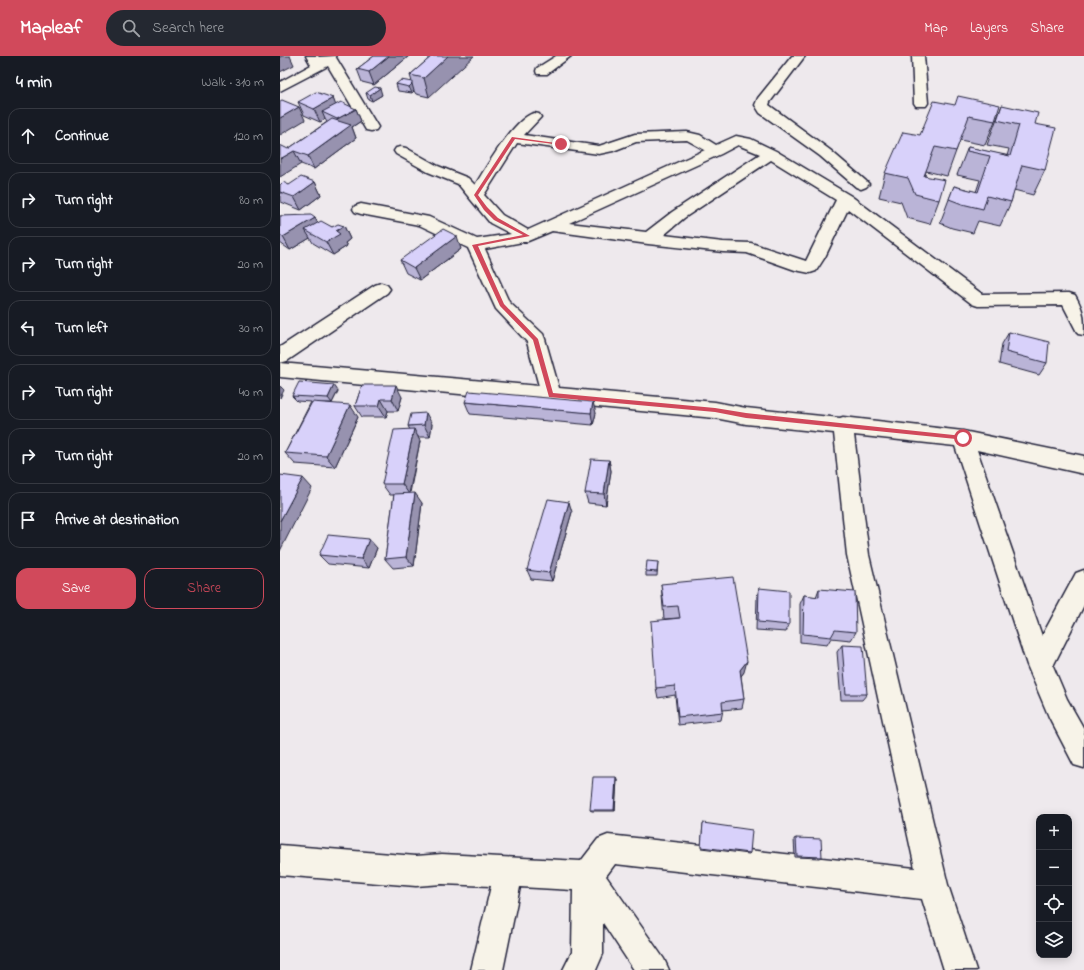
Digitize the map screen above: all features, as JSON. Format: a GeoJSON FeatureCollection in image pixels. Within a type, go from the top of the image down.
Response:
{"type":"FeatureCollection","features":[{"type":"Feature","properties":{"kind":"street"},"geometry":{"type":"LineString","coordinates":[[312,56],[316,62],[332,58]]}},
{"type":"Feature","properties":{"kind":"street"},"geometry":{"type":"LineString","coordinates":[[542,71],[565,56]]}},
{"type":"Feature","properties":{"kind":"street"},"geometry":{"type":"LineString","coordinates":[[800,56],[763,101],[762,105],[765,110],[825,153],[861,184]]}},
{"type":"Feature","properties":{"kind":"street"},"geometry":{"type":"LineString","coordinates":[[918,56],[921,104]]}},
{"type":"Feature","properties":{"kind":"street"},"geometry":{"type":"LineString","coordinates":[[280,87],[332,58]]}},
{"type":"Feature","properties":{"kind":"street"},"geometry":{"type":"LineString","coordinates":[[332,58],[371,127]]}},
{"type":"Feature","properties":{"kind":"street"},"geometry":{"type":"LineString","coordinates":[[476,195],[514,138],[534,117]]}},
{"type":"Feature","properties":{"kind":"street"},"geometry":{"type":"LineString","coordinates":[[514,138],[599,150],[608,149],[635,138],[687,136],[695,138],[716,151]]}},
{"type":"Feature","properties":{"kind":"street"},"geometry":{"type":"LineString","coordinates":[[361,209],[423,221],[475,245],[528,236],[716,151],[736,140],[746,142],[772,154],[845,199],[978,300],[1069,299],[1084,329]]}},
{"type":"Feature","properties":{"kind":"street"},"geometry":{"type":"LineString","coordinates":[[401,151],[433,168],[463,181],[496,219],[528,236]]}},
{"type":"Feature","properties":{"kind":"street"},"geometry":{"type":"LineString","coordinates":[[648,239],[678,215],[772,154]]}},
{"type":"Feature","properties":{"kind":"street"},"geometry":{"type":"LineString","coordinates":[[549,226],[722,247],[740,246],[752,248],[800,266],[810,267],[818,257],[845,199]]}},
{"type":"Feature","properties":{"kind":"street"},"geometry":{"type":"LineString","coordinates":[[475,245],[502,305],[536,339],[551,395]]}},
{"type":"Feature","properties":{"kind":"street"},"geometry":{"type":"LineString","coordinates":[[280,356],[381,289]]}},
{"type":"Feature","properties":{"kind":"street"},"geometry":{"type":"LineString","coordinates":[[280,370],[715,410],[746,416],[963,438],[1084,465]]}},
{"type":"Feature","properties":{"kind":"street"},"geometry":{"type":"LineString","coordinates":[[843,425],[858,555],[933,885],[960,970]]}},
{"type":"Feature","properties":{"kind":"street"},"geometry":{"type":"LineString","coordinates":[[963,438],[1040,665],[1058,708],[1084,755]]}},
{"type":"Feature","properties":{"kind":"street"},"geometry":{"type":"LineString","coordinates":[[1040,665],[1084,581]]}},
{"type":"Feature","properties":{"kind":"street"},"geometry":{"type":"LineString","coordinates":[[579,970],[587,954],[588,876],[608,850],[933,885]]}},
{"type":"Feature","properties":{"kind":"street"},"geometry":{"type":"LineString","coordinates":[[280,860],[416,871],[442,870],[588,876]]}},
{"type":"Feature","properties":{"kind":"street"},"geometry":{"type":"LineString","coordinates":[[487,970],[509,872]]}},
{"type":"Feature","properties":{"kind":"street"},"geometry":{"type":"LineString","coordinates":[[588,876],[653,970]]}},
{"type":"Feature","properties":{"kind":"building"},"geometry":{"type":"Polygon","coordinates":[[[374,56],[389,56],[369,72],[357,69],[374,56]]]}},
{"type":"Feature","properties":{"kind":"building"},"geometry":{"type":"Polygon","coordinates":[[[432,56],[448,56],[424,78],[410,75],[432,56]]]}},
{"type":"Feature","properties":{"kind":"building"},"geometry":{"type":"Polygon","coordinates":[[[401,80],[412,82],[412,84],[409,87],[396,84],[401,80]]]}},
{"type":"Feature","properties":{"kind":"building"},"geometry":{"type":"Polygon","coordinates":[[[375,87],[380,88],[370,95],[366,93],[375,87]]]}},
{"type":"Feature","properties":{"kind":"building"},"geometry":{"type":"Polygon","coordinates":[[[316,92],[333,98],[314,109],[298,102],[316,92]]]}},
{"type":"Feature","properties":{"kind":"building"},"geometry":{"type":"Polygon","coordinates":[[[958,96],[1000,105],[995,121],[969,116],[956,151],[935,147],[924,176],[945,180],[939,200],[915,194],[908,178],[885,173],[903,132],[920,135],[934,101],[955,105],[958,96]]]}},
{"type":"Feature","properties":{"kind":"building"},"geometry":{"type":"Polygon","coordinates":[[[282,100],[299,107],[280,118],[280,101],[282,100]]]}},
{"type":"Feature","properties":{"kind":"building"},"geometry":{"type":"Polygon","coordinates":[[[341,102],[356,109],[337,119],[322,112],[341,102]]]}},
{"type":"Feature","properties":{"kind":"building"},"geometry":{"type":"Polygon","coordinates":[[[1002,105],[1038,113],[1035,124],[1056,128],[1045,170],[1022,165],[1011,202],[987,196],[983,209],[949,199],[954,186],[978,192],[990,156],[967,151],[968,147],[1010,156],[1019,125],[997,120],[1002,105]]]}},
{"type":"Feature","properties":{"kind":"building"},"geometry":{"type":"Polygon","coordinates":[[[332,119],[351,125],[308,156],[294,151],[280,159],[280,145],[288,149],[332,119]]]}},
{"type":"Feature","properties":{"kind":"building"},"geometry":{"type":"Polygon","coordinates":[[[301,177],[315,182],[294,197],[280,192],[280,185],[283,182],[289,185],[301,177]]]}},
{"type":"Feature","properties":{"kind":"building"},"geometry":{"type":"Polygon","coordinates":[[[311,215],[315,218],[283,237],[280,235],[280,216],[311,215]]]}},
{"type":"Feature","properties":{"kind":"building"},"geometry":{"type":"Polygon","coordinates":[[[321,221],[332,227],[338,224],[344,226],[336,231],[340,234],[326,242],[305,230],[321,221]]]}},
{"type":"Feature","properties":{"kind":"building"},"geometry":{"type":"Polygon","coordinates":[[[443,229],[457,236],[414,268],[400,260],[443,229]]]}},
{"type":"Feature","properties":{"kind":"building"},"geometry":{"type":"Polygon","coordinates":[[[1009,332],[1049,342],[1047,363],[1006,352],[1009,332]]]}},
{"type":"Feature","properties":{"kind":"building"},"geometry":{"type":"Polygon","coordinates":[[[299,382],[334,385],[328,398],[292,396],[299,382]]]}},
{"type":"Feature","properties":{"kind":"building"},"geometry":{"type":"Polygon","coordinates":[[[362,385],[396,385],[392,399],[381,399],[379,406],[355,406],[362,385]]]}},
{"type":"Feature","properties":{"kind":"building"},"geometry":{"type":"Polygon","coordinates":[[[469,391],[593,402],[591,413],[465,402],[469,391]]]}},
{"type":"Feature","properties":{"kind":"building"},"geometry":{"type":"Polygon","coordinates":[[[312,402],[350,405],[326,456],[285,453],[312,402]]]}},
{"type":"Feature","properties":{"kind":"building"},"geometry":{"type":"Polygon","coordinates":[[[426,413],[424,425],[408,426],[411,414],[426,413]]]}},
{"type":"Feature","properties":{"kind":"building"},"geometry":{"type":"Polygon","coordinates":[[[414,429],[402,484],[382,484],[394,430],[414,429]]]}},
{"type":"Feature","properties":{"kind":"building"},"geometry":{"type":"Polygon","coordinates":[[[591,459],[609,460],[604,494],[585,493],[591,459]]]}},
{"type":"Feature","properties":{"kind":"building"},"geometry":{"type":"Polygon","coordinates":[[[280,475],[303,478],[280,521],[280,475]]]}},
{"type":"Feature","properties":{"kind":"building"},"geometry":{"type":"Polygon","coordinates":[[[415,493],[406,557],[385,559],[394,494],[415,493]]]}},
{"type":"Feature","properties":{"kind":"building"},"geometry":{"type":"Polygon","coordinates":[[[548,499],[569,502],[549,573],[527,570],[548,499]]]}},
{"type":"Feature","properties":{"kind":"building"},"geometry":{"type":"Polygon","coordinates":[[[328,535],[369,539],[361,559],[319,555],[328,535]]]}},
{"type":"Feature","properties":{"kind":"building"},"geometry":{"type":"Polygon","coordinates":[[[647,561],[658,562],[657,572],[646,571],[647,561]]]}},
{"type":"Feature","properties":{"kind":"building"},"geometry":{"type":"Polygon","coordinates":[[[733,577],[747,661],[740,670],[744,699],[722,702],[723,712],[678,717],[675,686],[656,688],[651,621],[680,618],[678,606],[664,607],[661,584],[733,577]]]}},
{"type":"Feature","properties":{"kind":"building"},"geometry":{"type":"Polygon","coordinates":[[[759,588],[789,591],[789,625],[758,622],[759,588]]]}},
{"type":"Feature","properties":{"kind":"building"},"geometry":{"type":"Polygon","coordinates":[[[819,589],[855,592],[856,632],[835,630],[831,637],[803,634],[804,595],[819,597],[819,589]]]}},
{"type":"Feature","properties":{"kind":"building"},"geometry":{"type":"Polygon","coordinates":[[[842,645],[863,646],[867,694],[846,694],[842,645]]]}},
{"type":"Feature","properties":{"kind":"building"},"geometry":{"type":"Polygon","coordinates":[[[593,777],[616,777],[614,810],[590,810],[593,777]]]}},
{"type":"Feature","properties":{"kind":"building"},"geometry":{"type":"Polygon","coordinates":[[[703,823],[752,830],[750,853],[701,847],[703,823]]]}},
{"type":"Feature","properties":{"kind":"building"},"geometry":{"type":"Polygon","coordinates":[[[796,838],[821,839],[822,857],[797,856],[796,838]]]}},
{"type":"Feature","properties":{"kind":"route"},"geometry":{"type":"LineString","coordinates":[[561,144],[514,138],[476,195],[485,208],[496,219],[528,236],[475,245],[502,305],[536,339],[551,395],[715,410],[746,416],[963,438]]}}]}
